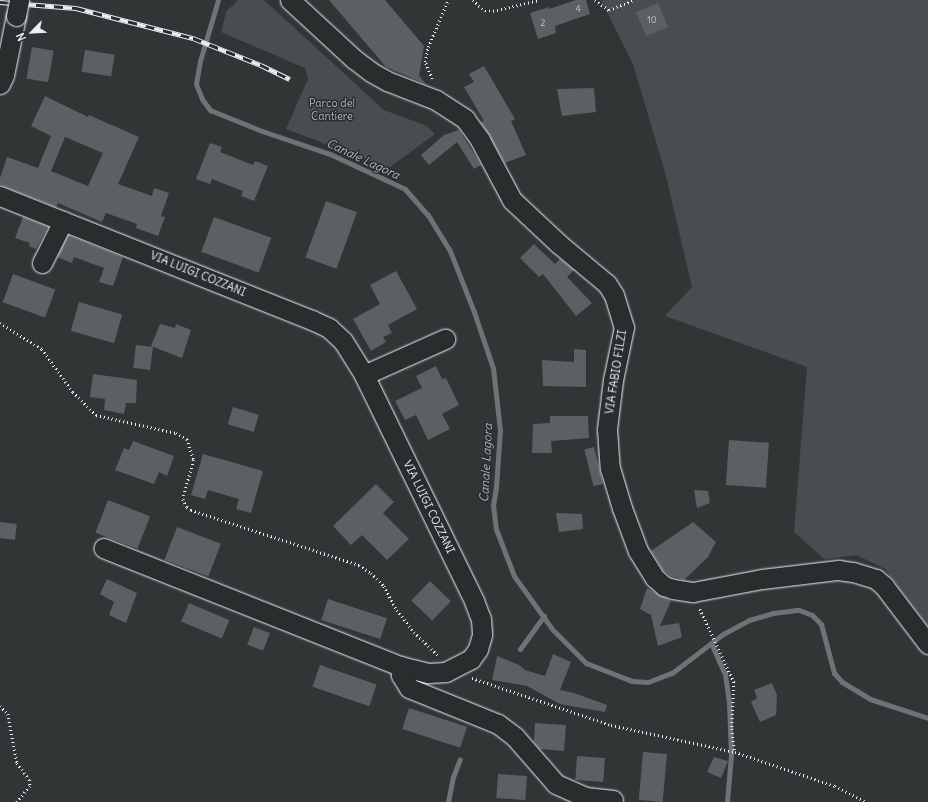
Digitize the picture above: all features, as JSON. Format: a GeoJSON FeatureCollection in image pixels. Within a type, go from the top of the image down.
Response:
{"type":"FeatureCollection","features":[{"type":"Feature","properties":{"kind":"street","name":"VIA FABIO FILZI"},"geometry":{"type":"LineString","coordinates":[[290,0],[354,59],[371,72],[387,81],[436,100],[465,118],[480,140],[512,200],[558,244],[607,284],[614,295],[624,327],[613,380],[607,429],[610,468],[622,508],[638,552],[655,578],[664,586],[693,592],[762,579],[838,570],[853,572],[876,579],[884,586],[928,644]]}},
{"type":"Feature","properties":{"kind":"street"},"geometry":{"type":"LineString","coordinates":[[0,84],[4,75],[18,8]]}},
{"type":"Feature","properties":{"kind":"street","name":"VIA LUIGI COZZANI"},"geometry":{"type":"LineString","coordinates":[[0,196],[329,328],[343,341],[364,374],[481,618],[482,635],[478,649],[471,659],[455,669],[446,672],[428,673],[400,666],[104,548]]}},
{"type":"Feature","properties":{"kind":"street"},"geometry":{"type":"LineString","coordinates":[[42,263],[62,221]]}},
{"type":"Feature","properties":{"kind":"street"},"geometry":{"type":"LineString","coordinates":[[364,374],[445,339]]}},
{"type":"Feature","properties":{"kind":"street"},"geometry":{"type":"LineString","coordinates":[[400,666],[401,675],[409,688],[498,724],[515,737],[556,784],[585,797],[613,800]]}},
{"type":"Feature","properties":{"kind":"path"},"geometry":{"type":"LineString","coordinates":[[433,84],[425,62],[428,47],[448,0]]}},
{"type":"Feature","properties":{"kind":"path"},"geometry":{"type":"LineString","coordinates":[[473,0],[485,11],[493,11],[539,0]]}},
{"type":"Feature","properties":{"kind":"path"},"geometry":{"type":"LineString","coordinates":[[594,0],[609,10],[634,0]]}},
{"type":"Feature","properties":{"kind":"path"},"geometry":{"type":"LineString","coordinates":[[0,323],[42,349],[73,392],[96,414],[176,433],[186,438],[194,460],[183,499],[187,507],[191,510],[359,565],[371,573],[384,586],[397,610],[414,632],[455,669],[472,678],[611,725],[735,752],[835,786],[866,802]]}},
{"type":"Feature","properties":{"kind":"path"},"geometry":{"type":"LineString","coordinates":[[708,626],[734,682],[732,729],[735,752]]}},
{"type":"Feature","properties":{"kind":"path"},"geometry":{"type":"LineString","coordinates":[[0,706],[8,714],[17,763],[30,780],[30,786],[17,802]]}},
{"type":"Feature","properties":{"kind":"green space","name":"Parco del Cantiere"},"geometry":{"type":"Polygon","coordinates":[[[238,0],[264,0],[384,110],[427,126],[435,134],[389,168],[286,129],[308,79],[305,68],[221,32],[226,12],[238,0]]]}},
{"type":"Feature","properties":{"kind":"green space"},"geometry":{"type":"Polygon","coordinates":[[[601,0],[928,0],[928,626],[885,569],[857,555],[824,559],[794,532],[807,367],[665,316],[692,287],[665,172],[633,64],[601,0]]]}},
{"type":"Feature","properties":{"kind":"building"},"geometry":{"type":"Polygon","coordinates":[[[329,0],[385,0],[424,46],[419,76],[426,84],[386,67],[329,0]]]}},
{"type":"Feature","properties":{"kind":"building"},"geometry":{"type":"Polygon","coordinates":[[[576,0],[586,0],[590,14],[555,26],[556,33],[538,39],[530,13],[549,7],[549,9],[576,0]]]}},
{"type":"Feature","properties":{"kind":"building"},"geometry":{"type":"Polygon","coordinates":[[[658,3],[668,27],[646,36],[636,12],[658,3]]]}},
{"type":"Feature","properties":{"kind":"building"},"geometry":{"type":"Polygon","coordinates":[[[32,47],[54,51],[48,82],[26,79],[32,47]]]}},
{"type":"Feature","properties":{"kind":"building"},"geometry":{"type":"Polygon","coordinates":[[[85,50],[115,55],[111,76],[82,72],[85,50]]]}},
{"type":"Feature","properties":{"kind":"building"},"geometry":{"type":"Polygon","coordinates":[[[484,66],[515,119],[511,121],[526,155],[505,163],[481,122],[484,121],[464,87],[474,82],[469,74],[484,66]]]}},
{"type":"Feature","properties":{"kind":"building"},"geometry":{"type":"Polygon","coordinates":[[[594,88],[596,112],[562,116],[557,89],[594,88]]]}},
{"type":"Feature","properties":{"kind":"building"},"geometry":{"type":"Polygon","coordinates":[[[45,96],[88,117],[89,115],[139,137],[118,184],[152,196],[154,188],[169,193],[161,216],[165,217],[158,236],[136,228],[137,224],[106,213],[102,222],[58,203],[56,207],[0,185],[0,178],[7,157],[38,168],[51,136],[31,126],[45,96]],[[65,137],[51,171],[88,186],[103,153],[65,137]]]}},
{"type":"Feature","properties":{"kind":"building"},"geometry":{"type":"Polygon","coordinates":[[[459,130],[481,165],[474,169],[457,142],[429,165],[421,155],[444,135],[459,130]]]}},
{"type":"Feature","properties":{"kind":"building"},"geometry":{"type":"Polygon","coordinates":[[[210,143],[222,147],[220,152],[253,165],[255,161],[268,166],[254,201],[241,196],[243,191],[212,179],[210,184],[196,179],[210,143]]]}},
{"type":"Feature","properties":{"kind":"building"},"geometry":{"type":"Polygon","coordinates":[[[326,201],[357,212],[336,269],[305,257],[326,201]]]}},
{"type":"Feature","properties":{"kind":"building"},"geometry":{"type":"Polygon","coordinates":[[[23,217],[48,227],[36,249],[29,246],[30,243],[15,238],[23,217]]]}},
{"type":"Feature","properties":{"kind":"building"},"geometry":{"type":"Polygon","coordinates":[[[214,217],[271,238],[259,273],[201,252],[214,217]]]}},
{"type":"Feature","properties":{"kind":"building"},"geometry":{"type":"Polygon","coordinates":[[[68,235],[123,257],[113,286],[99,282],[104,268],[74,257],[72,263],[57,257],[68,235]]]}},
{"type":"Feature","properties":{"kind":"building"},"geometry":{"type":"Polygon","coordinates":[[[534,244],[555,264],[560,259],[574,270],[567,277],[592,303],[576,316],[543,274],[539,277],[520,258],[534,244]]]}},
{"type":"Feature","properties":{"kind":"building"},"geometry":{"type":"Polygon","coordinates":[[[396,271],[417,309],[388,325],[392,333],[383,337],[386,342],[371,351],[353,319],[380,304],[370,285],[396,271]]]}},
{"type":"Feature","properties":{"kind":"building"},"geometry":{"type":"Polygon","coordinates":[[[13,274],[55,289],[45,318],[3,302],[13,274]]]}},
{"type":"Feature","properties":{"kind":"building"},"geometry":{"type":"Polygon","coordinates":[[[79,302],[122,314],[114,343],[71,331],[79,302]]]}},
{"type":"Feature","properties":{"kind":"building"},"geometry":{"type":"Polygon","coordinates":[[[160,324],[175,328],[176,324],[191,330],[182,358],[151,346],[160,324]]]}},
{"type":"Feature","properties":{"kind":"building"},"geometry":{"type":"Polygon","coordinates":[[[136,345],[153,347],[150,370],[133,368],[136,345]]]}},
{"type":"Feature","properties":{"kind":"building"},"geometry":{"type":"Polygon","coordinates":[[[574,349],[586,350],[586,387],[543,386],[542,360],[574,362],[574,349]]]}},
{"type":"Feature","properties":{"kind":"building"},"geometry":{"type":"Polygon","coordinates":[[[436,366],[442,379],[446,378],[459,405],[442,414],[450,429],[428,440],[416,415],[405,420],[395,401],[422,388],[416,376],[436,366]]]}},
{"type":"Feature","properties":{"kind":"building"},"geometry":{"type":"Polygon","coordinates":[[[93,374],[137,380],[136,403],[126,403],[124,414],[104,410],[105,399],[90,397],[93,374]]]}},
{"type":"Feature","properties":{"kind":"building"},"geometry":{"type":"Polygon","coordinates":[[[233,407],[259,415],[254,432],[228,424],[233,407]]]}},
{"type":"Feature","properties":{"kind":"building"},"geometry":{"type":"Polygon","coordinates":[[[550,416],[588,416],[589,438],[551,441],[552,453],[532,453],[533,424],[550,423],[550,416]]]}},
{"type":"Feature","properties":{"kind":"building"},"geometry":{"type":"Polygon","coordinates":[[[729,440],[769,443],[766,488],[726,485],[729,440]]]}},
{"type":"Feature","properties":{"kind":"building"},"geometry":{"type":"Polygon","coordinates":[[[133,441],[174,456],[167,476],[159,472],[154,484],[115,470],[124,448],[129,450],[133,441]]]}},
{"type":"Feature","properties":{"kind":"building"},"geometry":{"type":"Polygon","coordinates":[[[594,447],[603,484],[593,486],[584,449],[594,447]]]}},
{"type":"Feature","properties":{"kind":"building"},"geometry":{"type":"Polygon","coordinates":[[[203,454],[263,471],[251,513],[236,509],[239,499],[208,490],[205,499],[191,495],[203,454]]]}},
{"type":"Feature","properties":{"kind":"building"},"geometry":{"type":"Polygon","coordinates":[[[376,484],[394,502],[383,513],[409,539],[387,560],[362,535],[351,545],[333,526],[376,484]]]}},
{"type":"Feature","properties":{"kind":"building"},"geometry":{"type":"Polygon","coordinates":[[[694,490],[708,491],[710,503],[697,508],[694,490]]]}},
{"type":"Feature","properties":{"kind":"building"},"geometry":{"type":"Polygon","coordinates":[[[108,500],[150,516],[137,549],[95,533],[108,500]]]}},
{"type":"Feature","properties":{"kind":"building"},"geometry":{"type":"Polygon","coordinates":[[[556,513],[582,514],[583,529],[559,532],[556,513]]]}},
{"type":"Feature","properties":{"kind":"building"},"geometry":{"type":"Polygon","coordinates":[[[0,522],[17,524],[15,540],[0,538],[0,522]]]}},
{"type":"Feature","properties":{"kind":"building"},"geometry":{"type":"Polygon","coordinates":[[[693,522],[716,542],[708,557],[684,580],[670,576],[663,570],[651,551],[693,522]]]}},
{"type":"Feature","properties":{"kind":"building"},"geometry":{"type":"Polygon","coordinates":[[[177,527],[221,544],[208,577],[164,560],[177,527]]]}},
{"type":"Feature","properties":{"kind":"building"},"geometry":{"type":"Polygon","coordinates":[[[107,579],[137,593],[126,623],[109,615],[114,602],[100,594],[107,579]]]}},
{"type":"Feature","properties":{"kind":"building"},"geometry":{"type":"Polygon","coordinates":[[[430,581],[451,601],[432,621],[411,600],[430,581]]]}},
{"type":"Feature","properties":{"kind":"building"},"geometry":{"type":"Polygon","coordinates":[[[647,588],[671,601],[660,626],[679,623],[682,637],[658,646],[651,615],[640,609],[647,588]]]}},
{"type":"Feature","properties":{"kind":"building"},"geometry":{"type":"Polygon","coordinates":[[[328,599],[387,618],[380,639],[321,620],[328,599]]]}},
{"type":"Feature","properties":{"kind":"building"},"geometry":{"type":"Polygon","coordinates":[[[189,603],[230,620],[222,639],[181,621],[189,603]]]}},
{"type":"Feature","properties":{"kind":"building"},"geometry":{"type":"Polygon","coordinates":[[[254,627],[270,633],[263,651],[247,645],[254,627]]]}},
{"type":"Feature","properties":{"kind":"building"},"geometry":{"type":"Polygon","coordinates":[[[553,654],[571,662],[560,690],[574,693],[607,705],[605,712],[560,704],[527,686],[492,680],[497,656],[519,665],[525,670],[545,676],[553,654]]]}},
{"type":"Feature","properties":{"kind":"building"},"geometry":{"type":"Polygon","coordinates":[[[320,665],[377,685],[369,706],[313,687],[320,665]]]}},
{"type":"Feature","properties":{"kind":"building"},"geometry":{"type":"Polygon","coordinates":[[[772,683],[777,695],[776,715],[760,722],[751,702],[757,698],[754,690],[772,683]]]}},
{"type":"Feature","properties":{"kind":"building"},"geometry":{"type":"Polygon","coordinates":[[[409,708],[467,727],[460,748],[402,729],[409,708]]]}},
{"type":"Feature","properties":{"kind":"building"},"geometry":{"type":"Polygon","coordinates":[[[535,723],[566,725],[564,751],[540,749],[534,742],[535,723]]]}},
{"type":"Feature","properties":{"kind":"building"},"geometry":{"type":"Polygon","coordinates":[[[643,752],[667,754],[663,802],[639,800],[643,752]]]}},
{"type":"Feature","properties":{"kind":"building"},"geometry":{"type":"Polygon","coordinates":[[[577,756],[605,758],[603,782],[575,780],[577,756]]]}},
{"type":"Feature","properties":{"kind":"building"},"geometry":{"type":"Polygon","coordinates":[[[714,757],[728,761],[721,778],[707,772],[714,757]]]}},
{"type":"Feature","properties":{"kind":"building"},"geometry":{"type":"Polygon","coordinates":[[[498,774],[527,776],[525,800],[496,798],[498,774]]]}},
{"type":"Feature","properties":{"kind":"waterway","name":"Canale Lagora"},"geometry":{"type":"LineString","coordinates":[[218,0],[200,61],[196,84],[202,99],[210,110],[262,131],[330,154],[405,189],[428,215],[450,251],[474,312],[493,368],[500,430],[496,487],[493,505],[496,529],[514,576],[553,630],[586,663],[632,681],[648,682],[672,673],[723,634],[749,620],[773,613],[799,610],[812,615],[821,624],[834,673],[842,682],[870,699],[928,718]]}},
{"type":"Feature","properties":{"kind":"waterway"},"geometry":{"type":"LineString","coordinates":[[520,649],[544,616]]}},
{"type":"Feature","properties":{"kind":"waterway"},"geometry":{"type":"LineString","coordinates":[[711,643],[725,674],[729,703],[731,755],[727,802]]}},
{"type":"Feature","properties":{"kind":"waterway"},"geometry":{"type":"LineString","coordinates":[[448,802],[453,777],[460,759]]}},
{"type":"Feature","properties":{"kind":"railway"},"geometry":{"type":"LineString","coordinates":[[0,2],[76,8],[193,38],[261,65],[290,79]]}}]}
